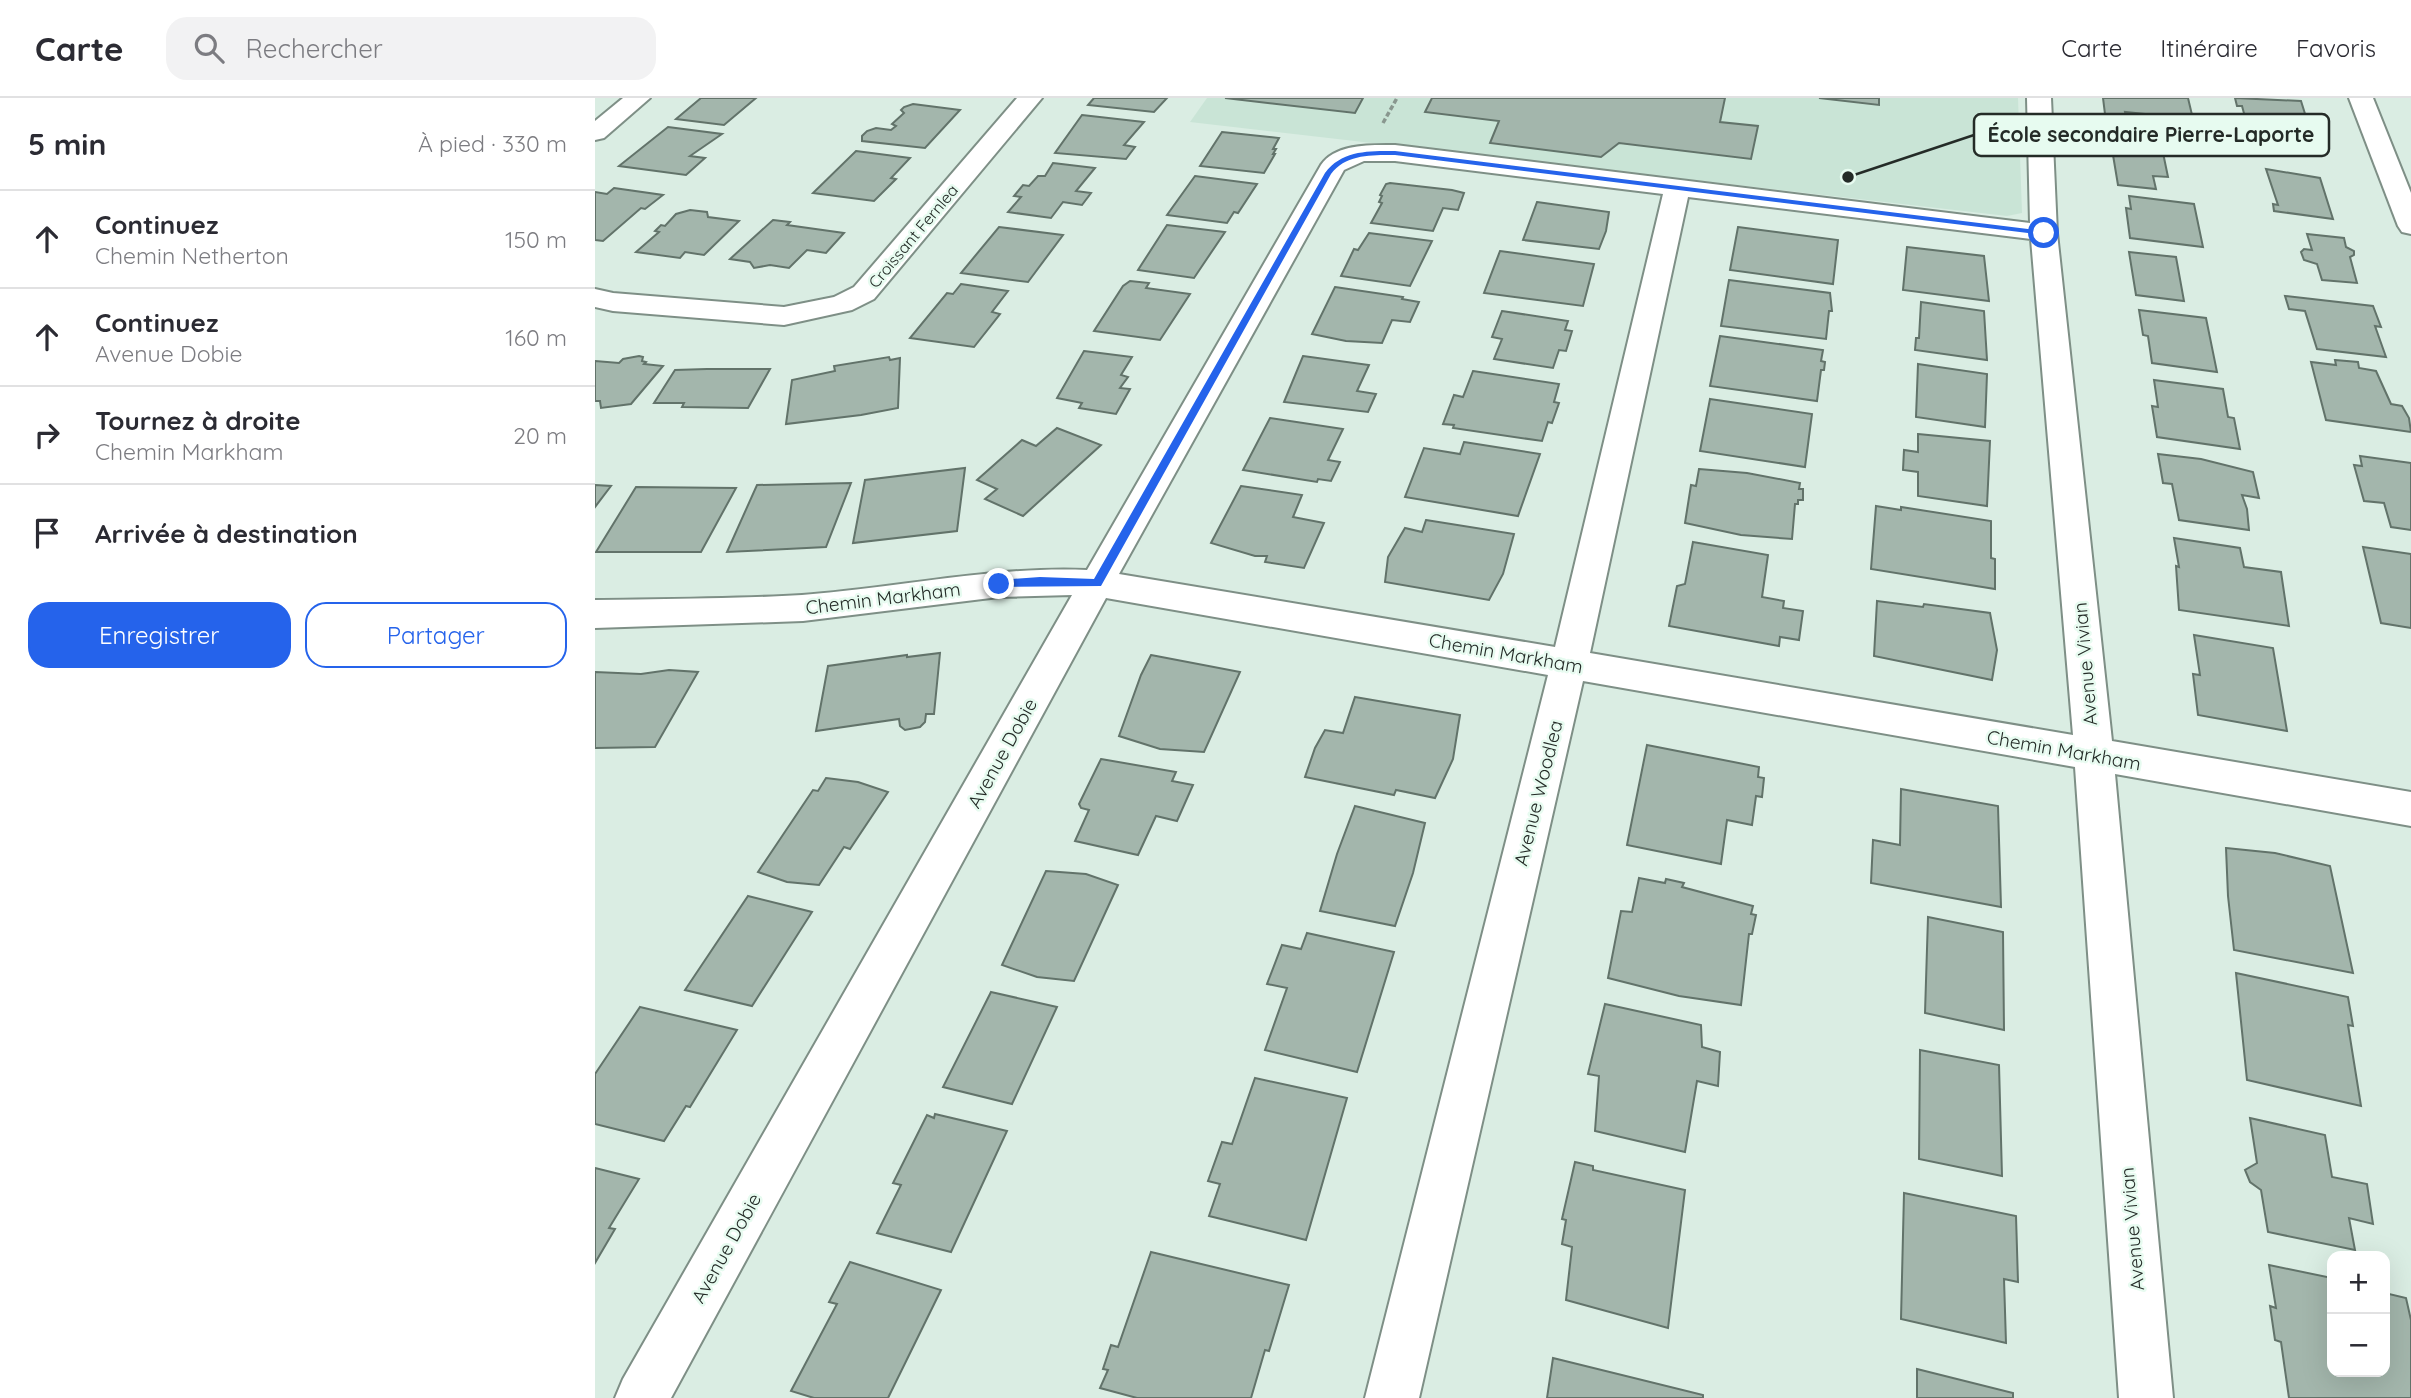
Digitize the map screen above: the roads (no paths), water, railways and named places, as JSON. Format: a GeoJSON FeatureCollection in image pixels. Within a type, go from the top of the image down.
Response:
{"type":"FeatureCollection","features":[{"type":"Feature","properties":{"kind":"street"},"geometry":{"type":"LineString","coordinates":[[595,133],[638,98]]}},
{"type":"Feature","properties":{"kind":"street","name":"Croissant Fernlea"},"geometry":{"type":"LineString","coordinates":[[595,298],[613,302],[784,316],[842,304],[864,293],[1030,98]]}},
{"type":"Feature","properties":{"kind":"street","name":"Avenue Vivian"},"geometry":{"type":"LineString","coordinates":[[2039,98],[2044,233],[2094,756],[2146,1398]]}},
{"type":"Feature","properties":{"kind":"street"},"geometry":{"type":"LineString","coordinates":[[2361,98],[2411,226]]}},
{"type":"Feature","properties":{"kind":"street","name":"Avenue Dobie"},"geometry":{"type":"LineString","coordinates":[[642,1398],[1334,165],[1389,138],[1677,187],[2044,233]]}},
{"type":"Feature","properties":{"kind":"street","name":"Avenue Woodlea"},"geometry":{"type":"LineString","coordinates":[[1392,1398],[1569,664],[1677,187]]}},
{"type":"Feature","properties":{"kind":"street","name":"Chemin Markham"},"geometry":{"type":"LineString","coordinates":[[595,614],[803,608],[999,584],[1040,581],[1097,583],[2411,809]]}},
{"type":"Feature","properties":{"kind":"place","name":"École secondaire Pierre-Laporte"},"geometry":{"type":"Point","coordinates":[1848,177]}}]}
